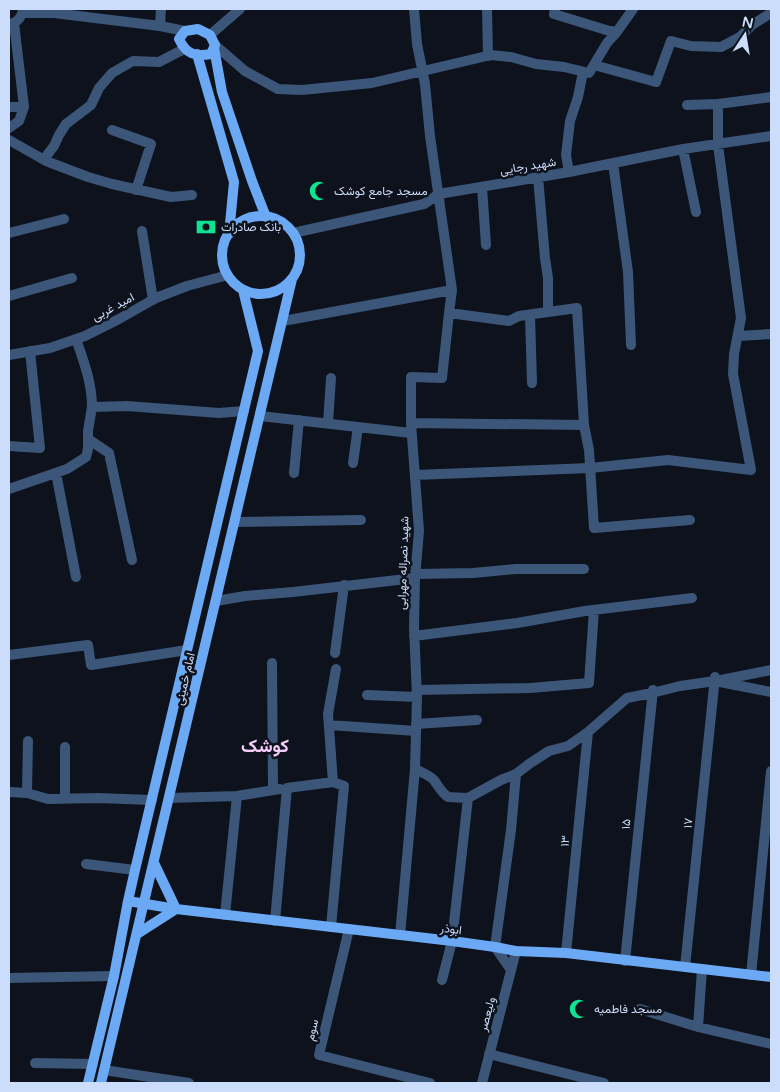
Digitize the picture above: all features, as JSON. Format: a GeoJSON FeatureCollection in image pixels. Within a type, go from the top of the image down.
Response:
{"type":"FeatureCollection","features":[{"type":"Feature","properties":{"kind":"main road"},"geometry":{"type":"LineString","coordinates":[[215,47],[211,54],[202,56],[184,49],[179,39],[184,31],[198,29],[210,35],[215,47],[222,92],[266,217]]}},
{"type":"Feature","properties":{"kind":"main road"},"geometry":{"type":"LineString","coordinates":[[197,54],[234,182],[229,234]]}},
{"type":"Feature","properties":{"kind":"main road"},"geometry":{"type":"LineString","coordinates":[[255,217],[266,217],[286,225],[293,233],[298,241],[300,256],[297,271],[292,280],[284,287],[275,292],[264,294],[243,290],[234,284],[224,265],[222,254],[229,234],[236,226],[245,220],[255,217]]}},
{"type":"Feature","properties":{"kind":"main road","name":"امام خمینی"},"geometry":{"type":"LineString","coordinates":[[101,1083],[292,280]]}},
{"type":"Feature","properties":{"kind":"main road","name":"امام خمینی"},"geometry":{"type":"LineString","coordinates":[[88,1083],[114,976],[135,870],[258,351],[243,290]]}},
{"type":"Feature","properties":{"kind":"main road"},"geometry":{"type":"LineString","coordinates":[[137,934],[176,909],[154,863]]}},
{"type":"Feature","properties":{"kind":"main road","name":"ابوذر"},"geometry":{"type":"LineString","coordinates":[[128,901],[176,909],[400,935],[516,951],[566,953],[771,977]]}},
{"type":"Feature","properties":{"kind":"street"},"geometry":{"type":"LineString","coordinates":[[160,26],[161,9]]}},
{"type":"Feature","properties":{"kind":"street"},"geometry":{"type":"LineString","coordinates":[[210,35],[240,9]]}},
{"type":"Feature","properties":{"kind":"street","name":"شهید نصراله مهرابی"},"geometry":{"type":"LineString","coordinates":[[400,935],[415,769],[417,694],[414,636],[419,531],[411,428],[411,377],[442,378],[452,290],[414,9]]}},
{"type":"Feature","properties":{"kind":"street"},"geometry":{"type":"LineString","coordinates":[[487,9],[488,56]]}},
{"type":"Feature","properties":{"kind":"street"},"geometry":{"type":"LineString","coordinates":[[555,9],[554,14],[614,32]]}},
{"type":"Feature","properties":{"kind":"street"},"geometry":{"type":"LineString","coordinates":[[215,47],[245,71],[278,89],[302,90],[372,83],[491,55],[589,73],[614,32],[633,9]]}},
{"type":"Feature","properties":{"kind":"street"},"geometry":{"type":"LineString","coordinates":[[9,128],[19,121],[24,107],[11,24],[19,19],[23,11],[54,11],[184,31]]}},
{"type":"Feature","properties":{"kind":"street"},"geometry":{"type":"LineString","coordinates":[[594,65],[656,82],[671,41],[691,46],[721,47],[740,37],[752,25],[771,13]]}},
{"type":"Feature","properties":{"kind":"street"},"geometry":{"type":"LineString","coordinates":[[44,159],[54,146],[66,124],[91,105],[99,88],[112,73],[132,61],[159,62],[184,49]]}},
{"type":"Feature","properties":{"kind":"street"},"geometry":{"type":"LineString","coordinates":[[569,172],[566,155],[570,121],[578,97],[583,72]]}},
{"type":"Feature","properties":{"kind":"street"},"geometry":{"type":"LineString","coordinates":[[687,105],[718,104],[771,97]]}},
{"type":"Feature","properties":{"kind":"street"},"geometry":{"type":"LineString","coordinates":[[415,475],[590,468],[668,460],[751,470],[733,374],[734,354],[741,318],[718,144],[718,104]]}},
{"type":"Feature","properties":{"kind":"street"},"geometry":{"type":"LineString","coordinates":[[9,107],[24,107]]}},
{"type":"Feature","properties":{"kind":"street"},"geometry":{"type":"LineString","coordinates":[[112,130],[151,144],[136,190]]}},
{"type":"Feature","properties":{"kind":"street","name":"شهید رجایی"},"geometry":{"type":"LineString","coordinates":[[293,233],[424,204],[439,194],[569,172],[683,149],[771,136]]}},
{"type":"Feature","properties":{"kind":"street"},"geometry":{"type":"LineString","coordinates":[[9,140],[44,159],[88,178],[171,197],[192,195]]}},
{"type":"Feature","properties":{"kind":"street"},"geometry":{"type":"LineString","coordinates":[[683,149],[696,212]]}},
{"type":"Feature","properties":{"kind":"street"},"geometry":{"type":"LineString","coordinates":[[613,163],[628,272],[630,345]]}},
{"type":"Feature","properties":{"kind":"street"},"geometry":{"type":"LineString","coordinates":[[538,177],[548,278],[548,312]]}},
{"type":"Feature","properties":{"kind":"street"},"geometry":{"type":"LineString","coordinates":[[482,187],[486,245]]}},
{"type":"Feature","properties":{"kind":"street"},"geometry":{"type":"LineString","coordinates":[[9,233],[64,219]]}},
{"type":"Feature","properties":{"kind":"street"},"geometry":{"type":"LineString","coordinates":[[142,230],[153,300]]}},
{"type":"Feature","properties":{"kind":"street","name":"امید غربی"},"geometry":{"type":"LineString","coordinates":[[9,355],[50,348],[85,336],[153,300],[187,286],[228,275]]}},
{"type":"Feature","properties":{"kind":"street"},"geometry":{"type":"LineString","coordinates":[[9,296],[72,278]]}},
{"type":"Feature","properties":{"kind":"street"},"geometry":{"type":"LineString","coordinates":[[282,321],[452,290]]}},
{"type":"Feature","properties":{"kind":"street"},"geometry":{"type":"LineString","coordinates":[[449,313],[509,321],[519,316],[577,308],[584,425],[589,450],[594,528],[690,520]]}},
{"type":"Feature","properties":{"kind":"street"},"geometry":{"type":"LineString","coordinates":[[530,314],[532,383]]}},
{"type":"Feature","properties":{"kind":"street"},"geometry":{"type":"LineString","coordinates":[[738,336],[771,334]]}},
{"type":"Feature","properties":{"kind":"street"},"geometry":{"type":"LineString","coordinates":[[9,489],[68,469],[86,457],[92,408],[90,382],[76,339]]}},
{"type":"Feature","properties":{"kind":"street"},"geometry":{"type":"LineString","coordinates":[[9,446],[40,448],[30,351]]}},
{"type":"Feature","properties":{"kind":"street"},"geometry":{"type":"LineString","coordinates":[[328,423],[331,378]]}},
{"type":"Feature","properties":{"kind":"street"},"geometry":{"type":"LineString","coordinates":[[92,408],[127,406],[219,413],[244,411]]}},
{"type":"Feature","properties":{"kind":"street"},"geometry":{"type":"LineString","coordinates":[[260,416],[358,427],[584,425]]}},
{"type":"Feature","properties":{"kind":"street"},"geometry":{"type":"LineString","coordinates":[[294,473],[299,420]]}},
{"type":"Feature","properties":{"kind":"street"},"geometry":{"type":"LineString","coordinates":[[353,463],[358,427]]}},
{"type":"Feature","properties":{"kind":"street"},"geometry":{"type":"LineString","coordinates":[[88,439],[108,452],[132,560]]}},
{"type":"Feature","properties":{"kind":"street"},"geometry":{"type":"LineString","coordinates":[[56,473],[76,578]]}},
{"type":"Feature","properties":{"kind":"street"},"geometry":{"type":"LineString","coordinates":[[235,522],[361,520]]}},
{"type":"Feature","properties":{"kind":"street"},"geometry":{"type":"LineString","coordinates":[[216,601],[416,576],[516,569],[584,569]]}},
{"type":"Feature","properties":{"kind":"street"},"geometry":{"type":"LineString","coordinates":[[335,653],[344,585]]}},
{"type":"Feature","properties":{"kind":"street"},"geometry":{"type":"LineString","coordinates":[[414,636],[692,598]]}},
{"type":"Feature","properties":{"kind":"street"},"geometry":{"type":"LineString","coordinates":[[367,696],[530,688],[589,683],[594,610]]}},
{"type":"Feature","properties":{"kind":"street"},"geometry":{"type":"LineString","coordinates":[[9,655],[88,645],[91,666],[187,650]]}},
{"type":"Feature","properties":{"kind":"street"},"geometry":{"type":"LineString","coordinates":[[272,663],[273,790]]}},
{"type":"Feature","properties":{"kind":"street"},"geometry":{"type":"LineString","coordinates":[[333,782],[328,714],[336,669]]}},
{"type":"Feature","properties":{"kind":"street"},"geometry":{"type":"LineString","coordinates":[[415,769],[433,779],[440,790],[448,797],[468,798],[516,774],[549,750],[568,746],[588,732],[627,698],[715,679],[771,670]]}},
{"type":"Feature","properties":{"kind":"street"},"geometry":{"type":"LineString","coordinates":[[715,679],[771,692]]}},
{"type":"Feature","properties":{"kind":"street","name":"۱۷"},"geometry":{"type":"LineString","coordinates":[[685,968],[715,679]]}},
{"type":"Feature","properties":{"kind":"street","name":"۱۵"},"geometry":{"type":"LineString","coordinates":[[625,961],[653,692]]}},
{"type":"Feature","properties":{"kind":"street"},"geometry":{"type":"LineString","coordinates":[[329,725],[416,728],[477,720]]}},
{"type":"Feature","properties":{"kind":"street","name":"۱۳"},"geometry":{"type":"LineString","coordinates":[[566,953],[588,732]]}},
{"type":"Feature","properties":{"kind":"street"},"geometry":{"type":"LineString","coordinates":[[26,793],[28,741]]}},
{"type":"Feature","properties":{"kind":"street"},"geometry":{"type":"LineString","coordinates":[[65,798],[66,747]]}},
{"type":"Feature","properties":{"kind":"street"},"geometry":{"type":"LineString","coordinates":[[751,975],[771,771]]}},
{"type":"Feature","properties":{"kind":"street"},"geometry":{"type":"LineString","coordinates":[[511,970],[496,947],[516,774]]}},
{"type":"Feature","properties":{"kind":"street"},"geometry":{"type":"LineString","coordinates":[[169,798],[236,796],[333,782],[344,786],[331,927]]}},
{"type":"Feature","properties":{"kind":"street"},"geometry":{"type":"LineString","coordinates":[[275,921],[287,788]]}},
{"type":"Feature","properties":{"kind":"street"},"geometry":{"type":"LineString","coordinates":[[9,792],[26,793],[48,799],[152,800]]}},
{"type":"Feature","properties":{"kind":"street"},"geometry":{"type":"LineString","coordinates":[[225,915],[236,796]]}},
{"type":"Feature","properties":{"kind":"street"},"geometry":{"type":"LineString","coordinates":[[442,980],[452,942],[468,798]]}},
{"type":"Feature","properties":{"kind":"street"},"geometry":{"type":"LineString","coordinates":[[86,864],[135,870]]}},
{"type":"Feature","properties":{"kind":"street","name":"سوم"},"geometry":{"type":"LineString","coordinates":[[349,929],[320,1055],[430,1083]]}},
{"type":"Feature","properties":{"kind":"street","name":"ولیعصر"},"geometry":{"type":"LineString","coordinates":[[482,1083],[516,951]]}},
{"type":"Feature","properties":{"kind":"street"},"geometry":{"type":"LineString","coordinates":[[698,1027],[702,969]]}},
{"type":"Feature","properties":{"kind":"street"},"geometry":{"type":"LineString","coordinates":[[9,978],[114,976]]}},
{"type":"Feature","properties":{"kind":"street"},"geometry":{"type":"LineString","coordinates":[[640,1009],[698,1027],[771,1044]]}},
{"type":"Feature","properties":{"kind":"street"},"geometry":{"type":"LineString","coordinates":[[489,1054],[604,1083]]}},
{"type":"Feature","properties":{"kind":"street"},"geometry":{"type":"LineString","coordinates":[[35,1063],[92,1064]]}},
{"type":"Feature","properties":{"kind":"street"},"geometry":{"type":"LineString","coordinates":[[104,1070],[189,1083]]}},
{"type":"Feature","properties":{"kind":"place","name":"مسجد جامع کوشک"},"geometry":{"type":"Point","coordinates":[319,191]}},
{"type":"Feature","properties":{"kind":"place","name":"بانک صادرات"},"geometry":{"type":"Point","coordinates":[206,227]}},
{"type":"Feature","properties":{"kind":"place","name":"مسجد فاطمیه"},"geometry":{"type":"Point","coordinates":[579,1009]}},
{"type":"Feature","properties":{"kind":"district","name":"کوشک"},"geometry":{"type":"Point","coordinates":[265,746]}}]}
